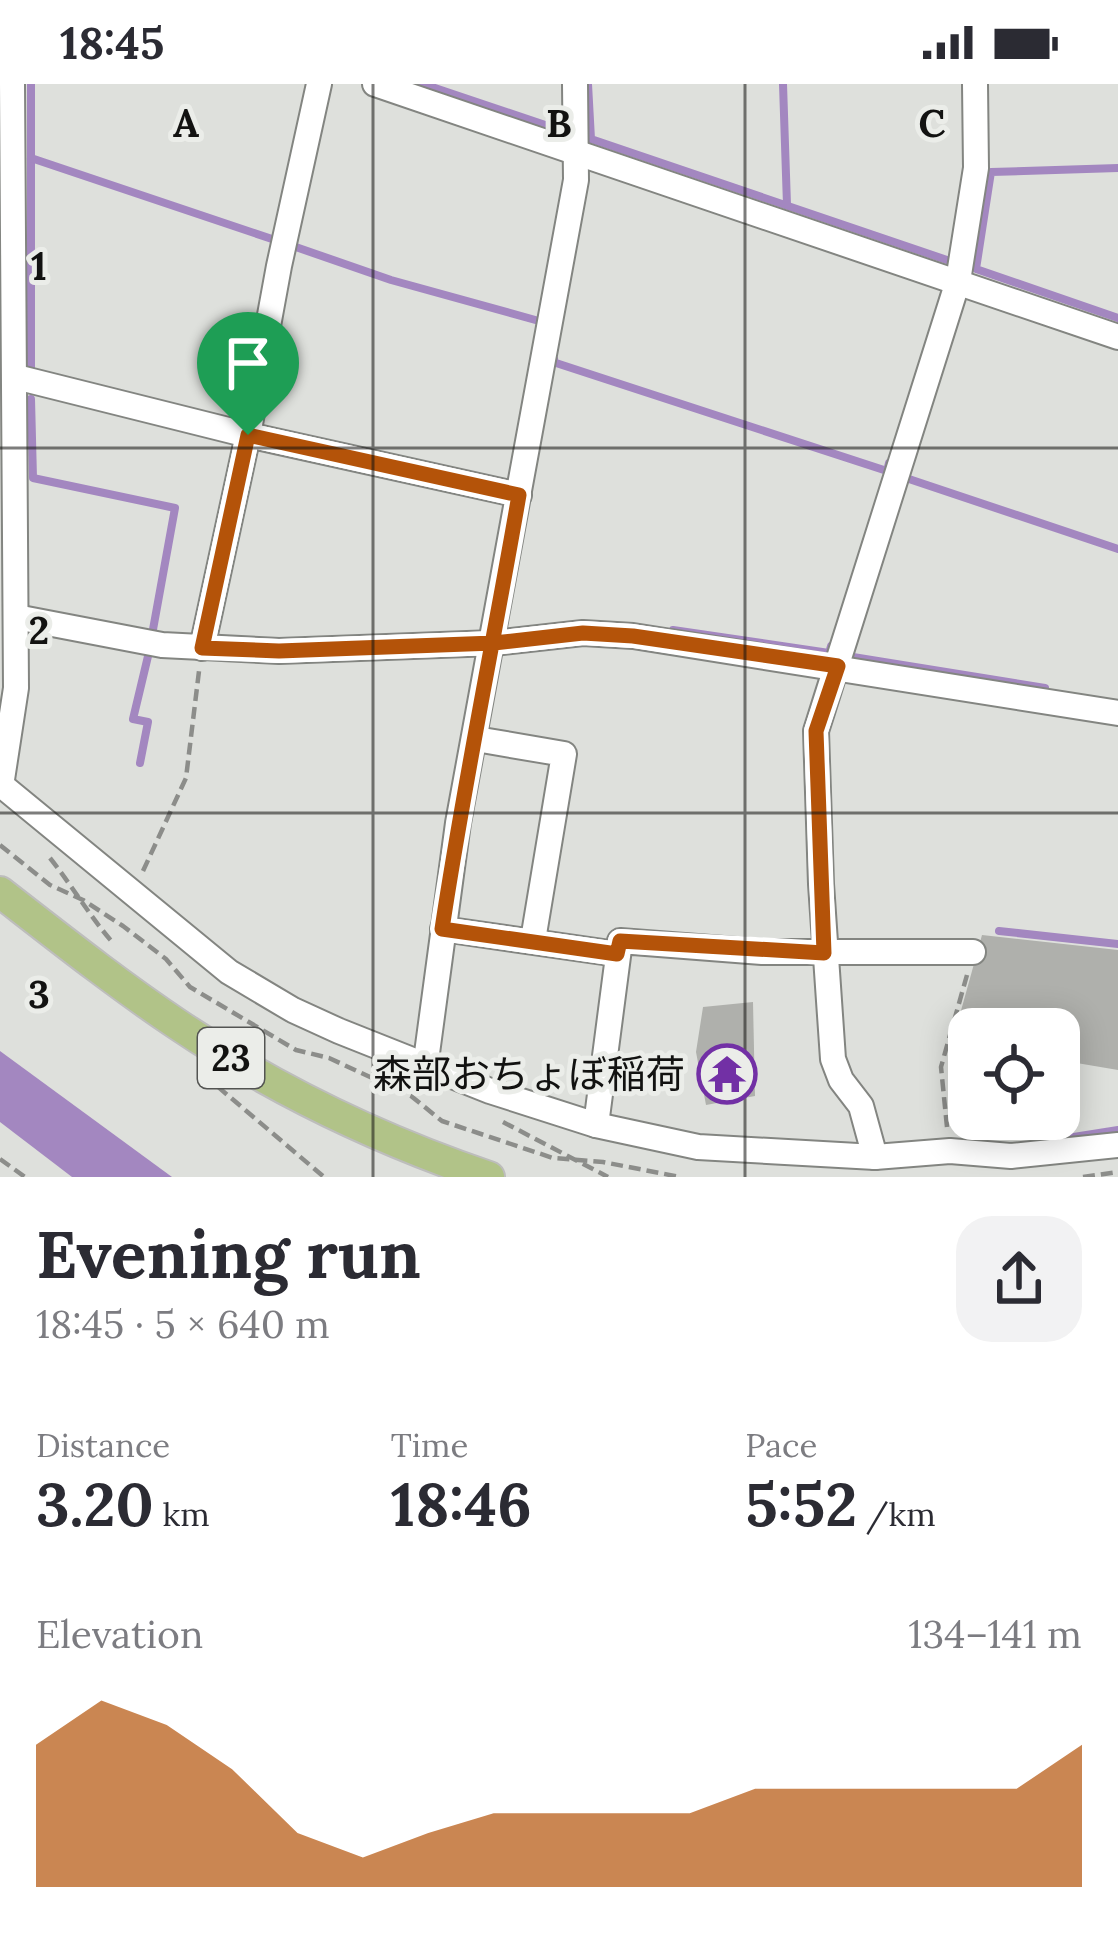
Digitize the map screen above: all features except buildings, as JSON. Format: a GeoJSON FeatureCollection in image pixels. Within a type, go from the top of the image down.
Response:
{"type":"FeatureCollection","features":[{"type":"Feature","properties":{"kind":"main road","name":"23"},"geometry":{"type":"LineString","coordinates":[[0,892],[176,1024],[250,1069],[424,1155],[489,1177]]}},
{"type":"Feature","properties":{"kind":"street"},"geometry":{"type":"LineString","coordinates":[[12,84],[16,377],[8,502],[16,688],[1,785],[131,895],[245,982],[292,1010],[425,1068],[596,1125],[698,1147],[875,1157],[950,1151],[1011,1156],[1118,1145]]}},
{"type":"Feature","properties":{"kind":"street"},"geometry":{"type":"LineString","coordinates":[[202,648],[319,84]]}},
{"type":"Feature","properties":{"kind":"street"},"geometry":{"type":"LineString","coordinates":[[375,84],[1118,337]]}},
{"type":"Feature","properties":{"kind":"street"},"geometry":{"type":"LineString","coordinates":[[425,1068],[442,929],[576,180],[575,84]]}},
{"type":"Feature","properties":{"kind":"street"},"geometry":{"type":"LineString","coordinates":[[875,1157],[861,1106],[841,1080],[833,1059],[816,731],[958,281],[976,168],[975,84]]}},
{"type":"Feature","properties":{"kind":"street"},"geometry":{"type":"LineString","coordinates":[[16,377],[519,495]]}},
{"type":"Feature","properties":{"kind":"street"},"geometry":{"type":"LineString","coordinates":[[16,617],[162,645],[279,651],[494,643],[583,633],[633,636],[1118,713]]}},
{"type":"Feature","properties":{"kind":"street"},"geometry":{"type":"LineString","coordinates":[[476,739],[564,754],[533,940]]}},
{"type":"Feature","properties":{"kind":"street"},"geometry":{"type":"LineString","coordinates":[[442,929],[617,954]]}},
{"type":"Feature","properties":{"kind":"street"},"geometry":{"type":"LineString","coordinates":[[596,1125],[620,941],[824,953],[974,952]]}},
{"type":"Feature","properties":{"kind":"path"},"geometry":{"type":"LineString","coordinates":[[131,895],[186,778],[202,648]]}},
{"type":"Feature","properties":{"kind":"path"},"geometry":{"type":"LineString","coordinates":[[38,844],[117,948]]}},
{"type":"Feature","properties":{"kind":"path"},"geometry":{"type":"LineString","coordinates":[[950,1151],[941,1067],[974,952]]}},
{"type":"Feature","properties":{"kind":"path"},"geometry":{"type":"LineString","coordinates":[[176,1024],[189,1063],[324,1177]]}},
{"type":"Feature","properties":{"kind":"path"},"geometry":{"type":"LineString","coordinates":[[496,1119],[608,1177]]}},
{"type":"Feature","properties":{"kind":"path"},"geometry":{"type":"LineString","coordinates":[[0,1159],[25,1177]]}},
{"type":"Feature","properties":{"kind":"path"},"geometry":{"type":"LineString","coordinates":[[1083,1177],[1118,1172]]}},
{"type":"Feature","properties":{"kind":"shaded area"},"geometry":{"type":"Polygon","coordinates":[[[0,1051],[172,1177],[72,1177],[0,1122],[0,1051]]]}},
{"type":"Feature","properties":{"kind":"waterway"},"geometry":{"type":"LineString","coordinates":[[31,84],[31,369]]}},
{"type":"Feature","properties":{"kind":"waterway"},"geometry":{"type":"LineString","coordinates":[[423,84],[569,133]]}},
{"type":"Feature","properties":{"kind":"waterway"},"geometry":{"type":"LineString","coordinates":[[588,84],[591,139],[947,260]]}},
{"type":"Feature","properties":{"kind":"waterway"},"geometry":{"type":"LineString","coordinates":[[783,84],[787,205]]}},
{"type":"Feature","properties":{"kind":"waterway"},"geometry":{"type":"LineString","coordinates":[[31,158],[278,241]]}},
{"type":"Feature","properties":{"kind":"waterway"},"geometry":{"type":"LineString","coordinates":[[1118,168],[991,172],[976,269],[1118,318]]}},
{"type":"Feature","properties":{"kind":"waterway"},"geometry":{"type":"LineString","coordinates":[[290,245],[391,280],[539,321]]}},
{"type":"Feature","properties":{"kind":"waterway"},"geometry":{"type":"LineString","coordinates":[[554,359],[887,471],[889,463]]}},
{"type":"Feature","properties":{"kind":"waterway"},"geometry":{"type":"LineString","coordinates":[[31,399],[33,478],[175,508],[152,635]]}},
{"type":"Feature","properties":{"kind":"waterway"},"geometry":{"type":"LineString","coordinates":[[906,478],[1118,549]]}},
{"type":"Feature","properties":{"kind":"waterway"},"geometry":{"type":"LineString","coordinates":[[673,630],[829,653],[831,646]]}},
{"type":"Feature","properties":{"kind":"waterway"},"geometry":{"type":"LineString","coordinates":[[140,763],[148,722],[133,719],[149,652]]}},
{"type":"Feature","properties":{"kind":"waterway"},"geometry":{"type":"LineString","coordinates":[[853,657],[1045,688]]}},
{"type":"Feature","properties":{"kind":"waterway"},"geometry":{"type":"LineString","coordinates":[[999,931],[1118,944]]}},
{"type":"Feature","properties":{"kind":"waterway"},"geometry":{"type":"LineString","coordinates":[[1080,1136],[1118,1130]]}},
{"type":"Feature","properties":{"kind":"place","name":"森部おちょぼ稲荷"},"geometry":{"type":"Point","coordinates":[727,1074]}},
{"type":"Feature","properties":{"kind":"route"},"geometry":{"type":"LineString","coordinates":[[248,435],[202,648],[279,651],[494,643],[583,633],[838,666],[816,731],[824,953],[620,941],[617,954],[442,929],[458,823],[494,643],[519,495],[248,435]]}}]}
